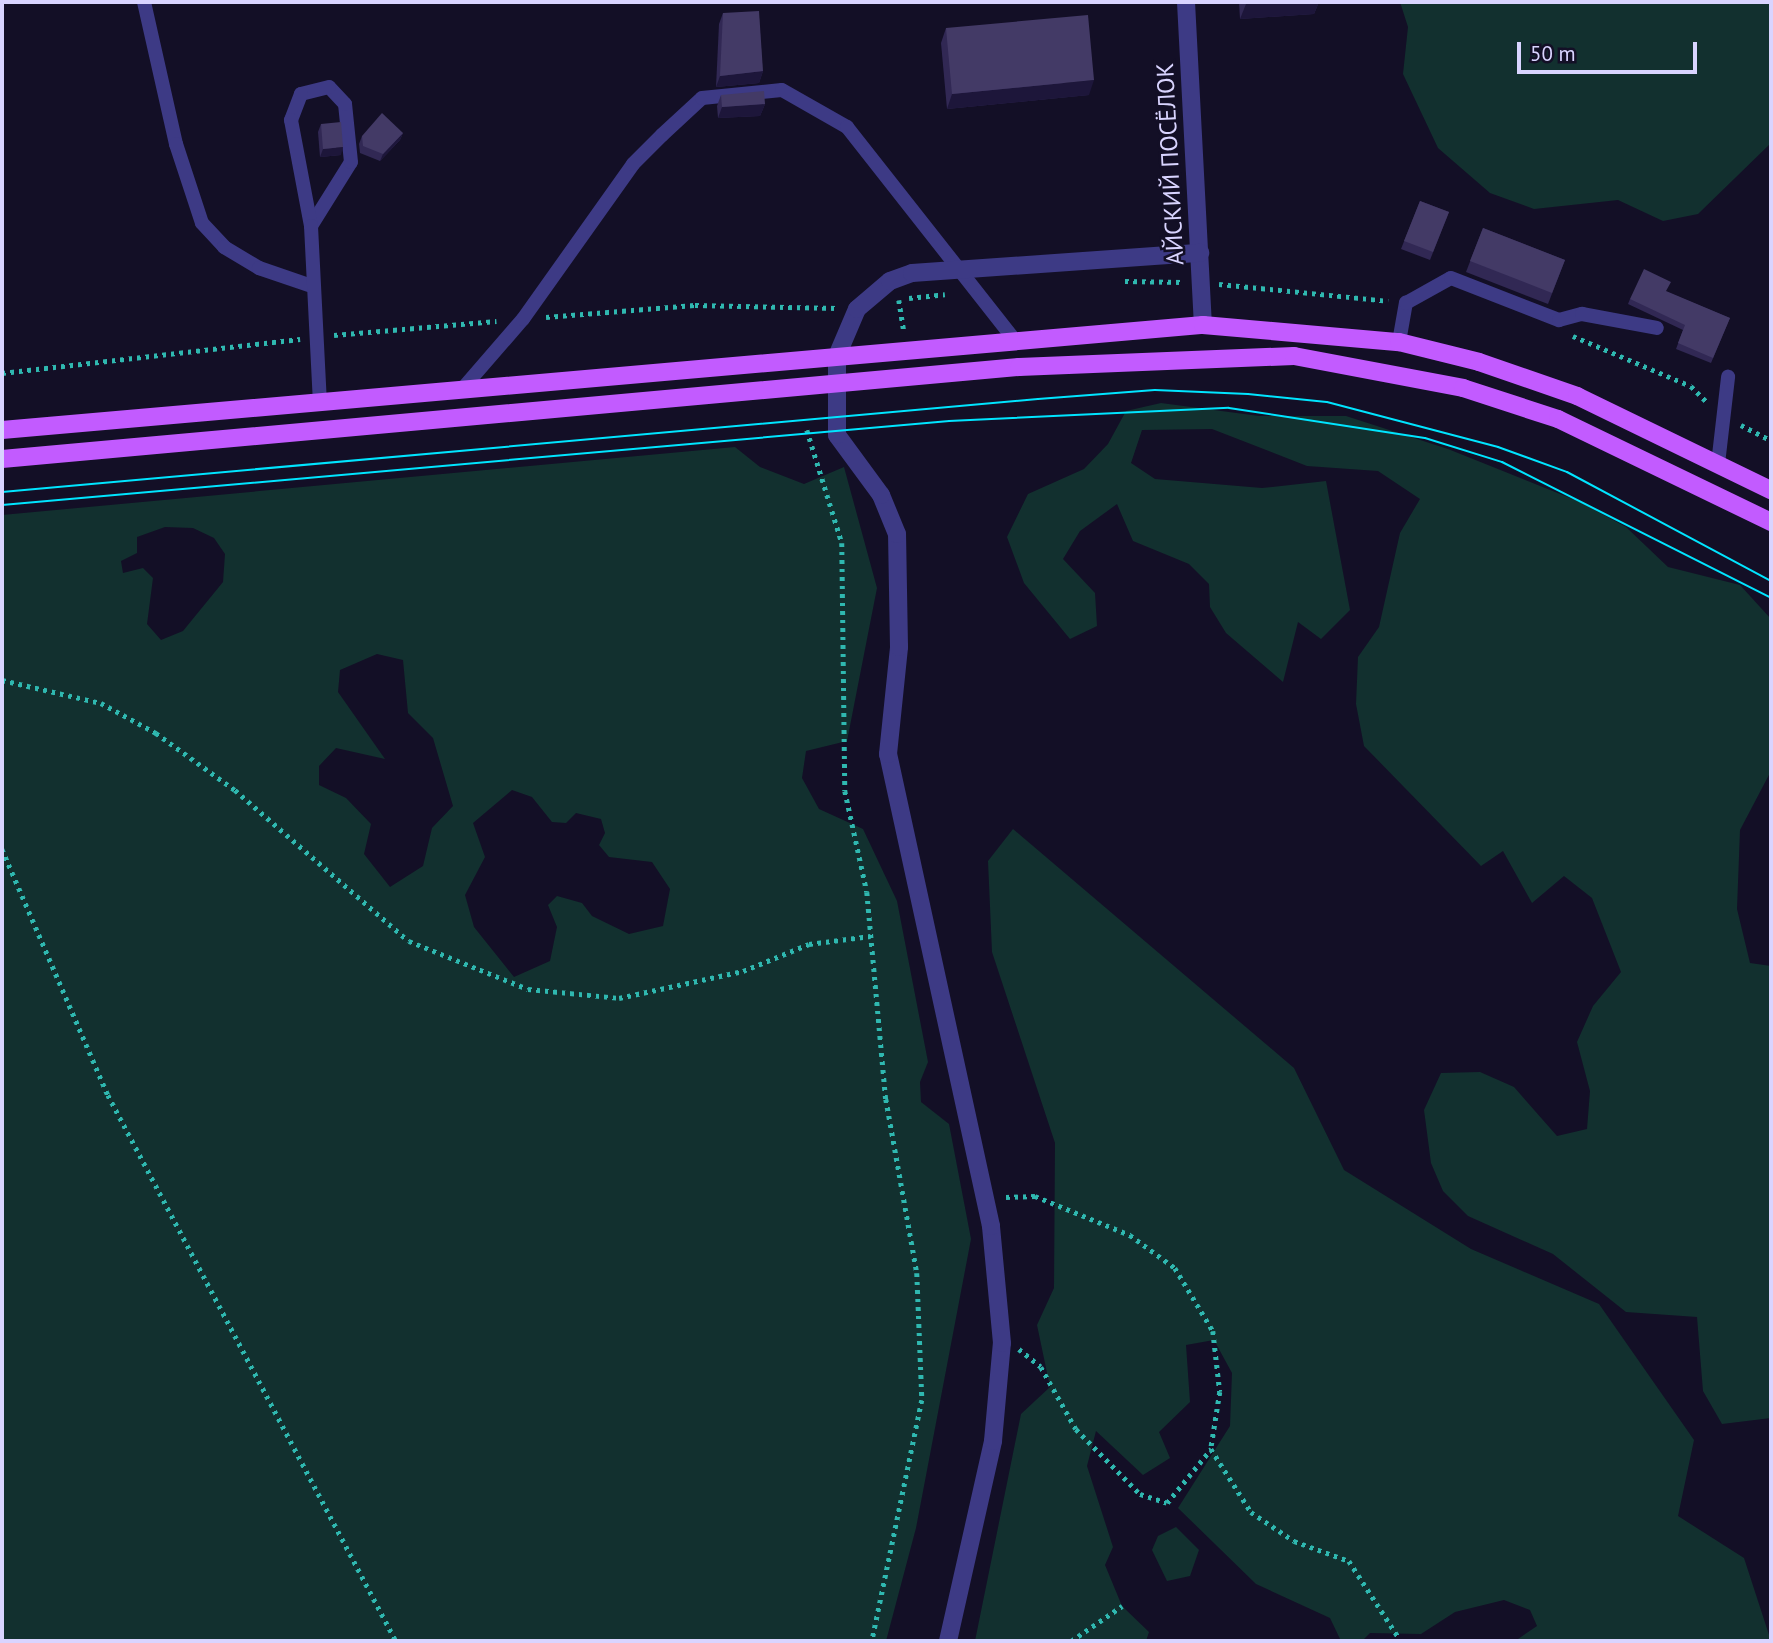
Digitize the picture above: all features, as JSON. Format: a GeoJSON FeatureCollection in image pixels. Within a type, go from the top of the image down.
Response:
{"type":"FeatureCollection","features":[{"type":"Feature","properties":{"kind":"main road"},"geometry":{"type":"LineString","coordinates":[[2,430],[837,356],[1012,337],[1203,324],[1399,342],[1577,396],[1771,490]]}},
{"type":"Feature","properties":{"kind":"main road"},"geometry":{"type":"LineString","coordinates":[[2,459],[1197,357],[1294,356],[1374,368],[1558,419],[1771,522]]}},
{"type":"Feature","properties":{"kind":"street","name":"АЙСКИЙ ПОСЁЛОК"},"geometry":{"type":"LineString","coordinates":[[1186,2],[1203,324]]}},
{"type":"Feature","properties":{"kind":"street"},"geometry":{"type":"LineString","coordinates":[[948,1641],[993,1441],[1002,1343],[986,1198],[888,754],[899,647],[897,534],[881,495],[841,447],[837,356],[847,326],[859,308],[890,281],[912,273],[1200,253]]}},
{"type":"Feature","properties":{"kind":"lane"},"geometry":{"type":"LineString","coordinates":[[144,2],[179,156],[202,223],[223,247],[259,268],[312,286]]}},
{"type":"Feature","properties":{"kind":"lane"},"geometry":{"type":"LineString","coordinates":[[311,226],[351,162],[345,104],[329,87],[301,94],[291,120],[311,226],[320,401]]}},
{"type":"Feature","properties":{"kind":"lane"},"geometry":{"type":"LineString","coordinates":[[464,387],[523,319],[633,164],[702,98],[782,90],[847,127],[964,269],[976,290],[1012,337]]}},
{"type":"Feature","properties":{"kind":"lane"},"geometry":{"type":"LineString","coordinates":[[1399,342],[1406,303],[1451,278],[1559,320],[1582,314],[1657,328]]}},
{"type":"Feature","properties":{"kind":"lane"},"geometry":{"type":"LineString","coordinates":[[1718,464],[1728,377]]}},
{"type":"Feature","properties":{"kind":"path"},"geometry":{"type":"LineString","coordinates":[[1119,281],[1201,282],[1406,303]]}},
{"type":"Feature","properties":{"kind":"path"},"geometry":{"type":"LineString","coordinates":[[2,373],[317,337],[523,319],[695,305],[859,308],[976,290]]}},
{"type":"Feature","properties":{"kind":"path"},"geometry":{"type":"LineString","coordinates":[[1563,332],[1691,386],[1723,417],[1771,440]]}},
{"type":"Feature","properties":{"kind":"path"},"geometry":{"type":"LineString","coordinates":[[807,430],[842,543],[845,791],[870,936],[886,1099],[917,1273],[922,1400],[872,1641]]}},
{"type":"Feature","properties":{"kind":"path"},"geometry":{"type":"LineString","coordinates":[[2,680],[101,703],[156,733],[235,790],[409,941],[528,989],[619,998],[743,971],[809,944],[870,936]]}},
{"type":"Feature","properties":{"kind":"path"},"geometry":{"type":"LineString","coordinates":[[2,849],[108,1095],[396,1641]]}},
{"type":"Feature","properties":{"kind":"path"},"geometry":{"type":"LineString","coordinates":[[986,1198],[1035,1196],[1130,1235],[1175,1268],[1213,1331],[1220,1392],[1211,1449],[1167,1503],[1140,1494],[1076,1429],[1041,1367],[1002,1343]]}},
{"type":"Feature","properties":{"kind":"path"},"geometry":{"type":"LineString","coordinates":[[1211,1449],[1251,1512],[1294,1541],[1349,1561],[1401,1641]]}},
{"type":"Feature","properties":{"kind":"path"},"geometry":{"type":"LineString","coordinates":[[1071,1641],[1122,1606]]}},
{"type":"Feature","properties":{"kind":"green space"},"geometry":{"type":"Polygon","coordinates":[[[1400,2],[1771,2],[1771,143],[1698,214],[1663,221],[1618,200],[1534,209],[1490,193],[1438,148],[1403,74],[1408,27],[1400,2]]]}},
{"type":"Feature","properties":{"kind":"green space"},"geometry":{"type":"Polygon","coordinates":[[[1161,403],[1259,416],[1346,416],[1448,449],[1580,502],[1626,527],[1668,567],[1740,585],[1771,619],[1771,771],[1740,830],[1737,909],[1750,963],[1771,966],[1771,1418],[1722,1424],[1703,1391],[1697,1317],[1626,1312],[1553,1254],[1468,1216],[1443,1191],[1431,1163],[1424,1110],[1441,1073],[1480,1072],[1514,1087],[1557,1136],[1587,1129],[1590,1091],[1577,1042],[1593,1006],[1621,972],[1592,898],[1564,876],[1532,903],[1503,851],[1481,866],[1364,746],[1356,704],[1358,657],[1379,627],[1400,533],[1420,499],[1378,471],[1307,466],[1212,429],[1142,430],[1131,463],[1155,479],[1262,488],[1326,481],[1350,610],[1321,639],[1298,622],[1283,682],[1226,633],[1210,607],[1209,584],[1189,564],[1133,541],[1117,504],[1080,531],[1063,559],[1095,593],[1097,626],[1070,639],[1024,583],[1007,537],[1028,494],[1084,469],[1108,444],[1126,411],[1161,403]]]}},
{"type":"Feature","properties":{"kind":"green space"},"geometry":{"type":"Polygon","coordinates":[[[735,447],[760,467],[804,484],[844,467],[877,588],[847,741],[806,751],[802,778],[819,809],[863,829],[897,901],[928,1062],[920,1082],[921,1102],[949,1124],[971,1239],[916,1528],[886,1641],[2,1641],[2,515],[735,447]],[[165,527],[137,537],[137,553],[121,561],[123,573],[143,568],[153,578],[147,624],[161,640],[183,631],[223,582],[225,554],[214,538],[193,528],[165,527]],[[377,654],[340,670],[338,692],[385,759],[336,748],[319,766],[319,785],[346,798],[371,824],[364,854],[390,887],[423,866],[432,828],[453,806],[433,738],[408,713],[403,660],[377,654]],[[512,790],[473,823],[485,857],[465,895],[474,927],[514,977],[550,961],[557,927],[548,905],[557,896],[582,903],[592,916],[629,934],[663,926],[670,889],[652,862],[609,857],[599,845],[605,833],[601,819],[576,813],[566,823],[552,822],[532,797],[512,790]]]}},
{"type":"Feature","properties":{"kind":"green space"},"geometry":{"type":"Polygon","coordinates":[[[1013,829],[1294,1068],[1344,1170],[1471,1249],[1599,1304],[1694,1440],[1678,1516],[1744,1558],[1771,1641],[1515,1641],[1537,1626],[1530,1610],[1504,1600],[1455,1612],[1421,1634],[1370,1633],[1362,1641],[1341,1641],[1330,1618],[1256,1584],[1178,1508],[1230,1426],[1232,1373],[1214,1340],[1186,1345],[1190,1402],[1159,1432],[1170,1458],[1143,1475],[1096,1431],[1087,1466],[1113,1547],[1105,1565],[1122,1606],[1149,1632],[1146,1641],[975,1641],[1021,1414],[1050,1387],[1037,1325],[1054,1288],[1055,1143],[992,952],[988,861],[1013,829]]]}},
{"type":"Feature","properties":{"kind":"green space"},"geometry":{"type":"Polygon","coordinates":[[[1176,1527],[1199,1550],[1190,1576],[1167,1581],[1152,1550],[1158,1536],[1176,1527]]]}},
{"type":"Feature","properties":{"kind":"building"},"geometry":{"type":"Polygon","coordinates":[[[1245,2],[1282,2],[1246,4],[1245,2]]]}},
{"type":"Feature","properties":{"kind":"building"},"geometry":{"type":"Polygon","coordinates":[[[759,11],[763,71],[720,76],[723,13],[759,11]]]}},
{"type":"Feature","properties":{"kind":"building"},"geometry":{"type":"Polygon","coordinates":[[[1088,15],[1094,80],[952,94],[946,28],[1088,15]]]}},
{"type":"Feature","properties":{"kind":"building"},"geometry":{"type":"Polygon","coordinates":[[[764,91],[765,104],[722,107],[721,95],[764,91]]]}},
{"type":"Feature","properties":{"kind":"building"},"geometry":{"type":"Polygon","coordinates":[[[382,113],[403,133],[383,154],[363,146],[362,136],[382,113]]]}},
{"type":"Feature","properties":{"kind":"building"},"geometry":{"type":"Polygon","coordinates":[[[341,122],[343,147],[323,149],[321,124],[341,122]]]}},
{"type":"Feature","properties":{"kind":"building"},"geometry":{"type":"Polygon","coordinates":[[[1420,201],[1449,212],[1433,252],[1404,241],[1420,201]]]}},
{"type":"Feature","properties":{"kind":"building"},"geometry":{"type":"Polygon","coordinates":[[[1483,228],[1565,260],[1552,293],[1470,261],[1483,228]]]}},
{"type":"Feature","properties":{"kind":"building"},"geometry":{"type":"Polygon","coordinates":[[[1644,269],[1671,282],[1666,291],[1730,318],[1713,358],[1678,343],[1685,325],[1630,299],[1644,269]]]}},
{"type":"Feature","properties":{"kind":"tram line"},"geometry":{"type":"LineString","coordinates":[[2,492],[1038,399],[1155,390],[1248,394],[1327,402],[1498,447],[1567,472],[1771,581]]}},
{"type":"Feature","properties":{"kind":"tram line"},"geometry":{"type":"LineString","coordinates":[[2,505],[949,421],[1229,408],[1425,438],[1502,462],[1771,598]]}}]}
